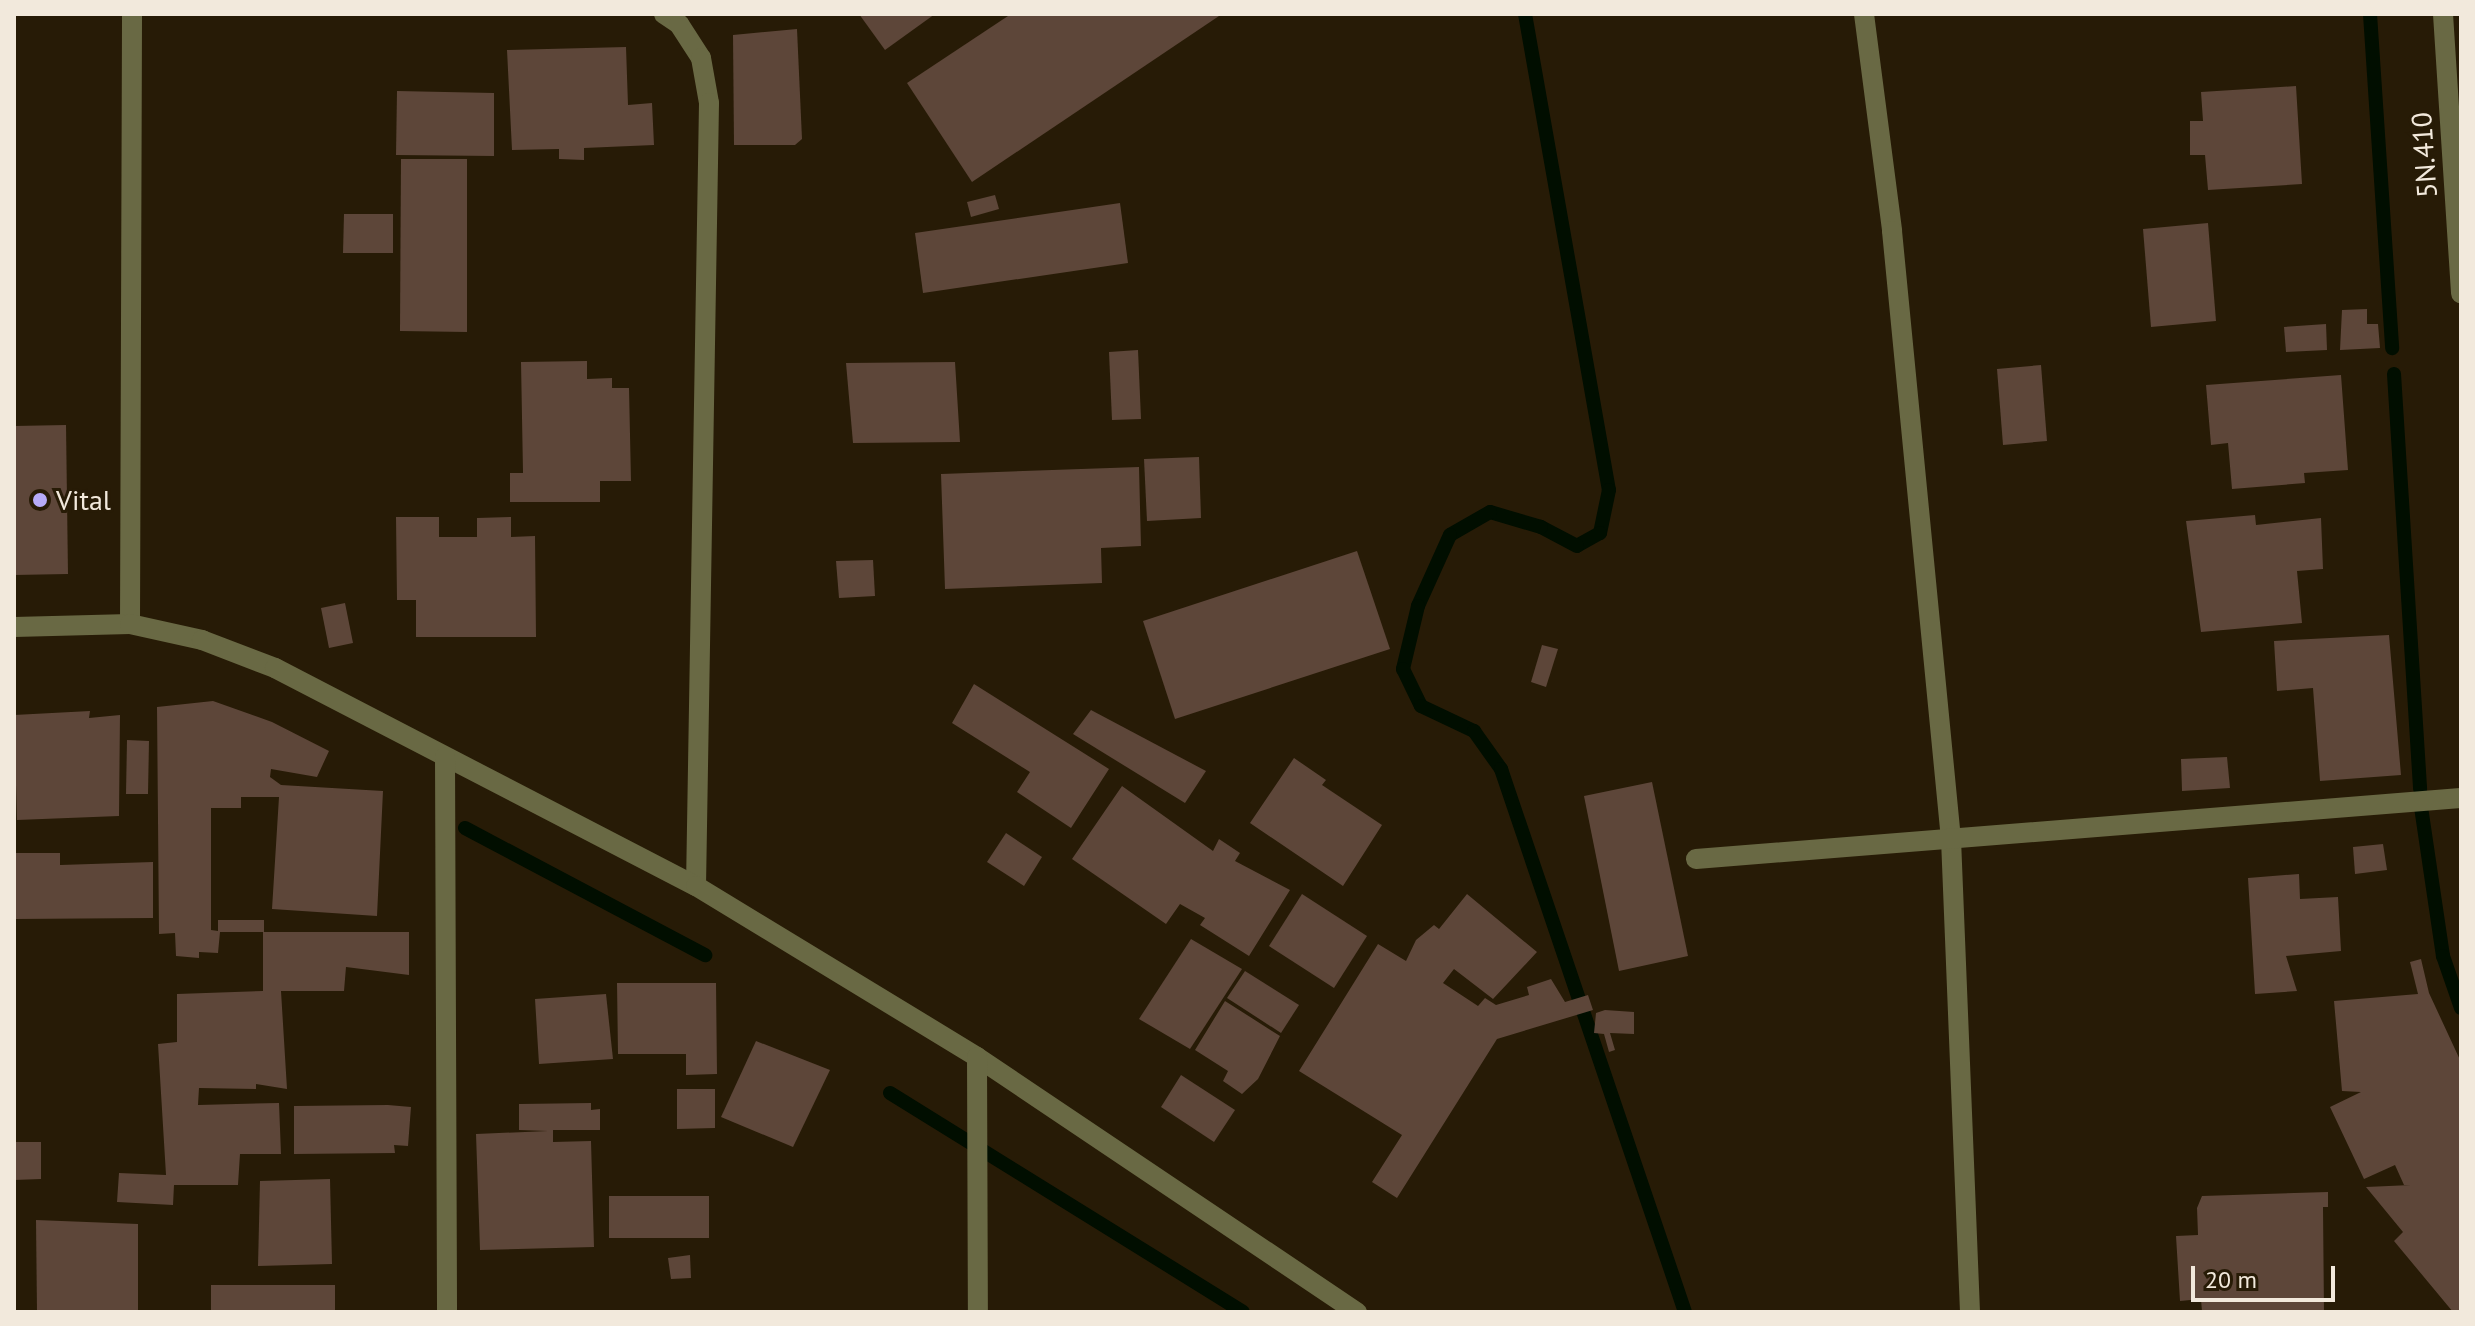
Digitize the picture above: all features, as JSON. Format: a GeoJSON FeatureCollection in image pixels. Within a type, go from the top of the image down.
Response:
{"type":"FeatureCollection","features":[{"type":"Feature","properties":{"kind":"street"},"geometry":{"type":"LineString","coordinates":[[130,624],[132,14]]}},
{"type":"Feature","properties":{"kind":"street"},"geometry":{"type":"LineString","coordinates":[[664,14],[679,24],[701,58],[709,103],[696,886]]}},
{"type":"Feature","properties":{"kind":"street"},"geometry":{"type":"LineString","coordinates":[[1864,14],[1892,231],[1951,839],[1970,1312]]}},
{"type":"Feature","properties":{"kind":"street","name":"5N.410"},"geometry":{"type":"LineString","coordinates":[[2443,14],[2461,293]]}},
{"type":"Feature","properties":{"kind":"street"},"geometry":{"type":"LineString","coordinates":[[14,627],[130,624],[202,640],[275,668],[696,886],[977,1057],[1357,1312]]}},
{"type":"Feature","properties":{"kind":"street"},"geometry":{"type":"LineString","coordinates":[[445,757],[447,1312]]}},
{"type":"Feature","properties":{"kind":"street"},"geometry":{"type":"LineString","coordinates":[[1696,859],[2461,798]]}},
{"type":"Feature","properties":{"kind":"street"},"geometry":{"type":"LineString","coordinates":[[977,1057],[978,1312]]}},
{"type":"Feature","properties":{"kind":"building"},"geometry":{"type":"Polygon","coordinates":[[[859,14],[935,14],[885,50],[859,14]]]}},
{"type":"Feature","properties":{"kind":"building"},"geometry":{"type":"Polygon","coordinates":[[[1011,14],[1222,14],[972,182],[907,83],[1011,14]]]}},
{"type":"Feature","properties":{"kind":"building"},"geometry":{"type":"Polygon","coordinates":[[[797,29],[802,139],[795,145],[734,145],[733,35],[797,29]]]}},
{"type":"Feature","properties":{"kind":"building"},"geometry":{"type":"Polygon","coordinates":[[[626,47],[628,105],[652,103],[654,145],[584,148],[584,160],[559,159],[559,149],[512,150],[507,50],[626,47]]]}},
{"type":"Feature","properties":{"kind":"building"},"geometry":{"type":"Polygon","coordinates":[[[2296,86],[2302,184],[2208,190],[2205,155],[2190,155],[2190,121],[2203,121],[2201,92],[2296,86]]]}},
{"type":"Feature","properties":{"kind":"building"},"geometry":{"type":"Polygon","coordinates":[[[397,91],[494,93],[494,156],[396,155],[397,91]]]}},
{"type":"Feature","properties":{"kind":"building"},"geometry":{"type":"Polygon","coordinates":[[[401,159],[467,159],[467,332],[400,331],[401,159]]]}},
{"type":"Feature","properties":{"kind":"building"},"geometry":{"type":"Polygon","coordinates":[[[995,195],[999,209],[971,217],[967,202],[995,195]]]}},
{"type":"Feature","properties":{"kind":"building"},"geometry":{"type":"Polygon","coordinates":[[[1120,203],[1128,263],[923,293],[915,233],[1120,203]]]}},
{"type":"Feature","properties":{"kind":"building"},"geometry":{"type":"Polygon","coordinates":[[[344,214],[393,214],[393,253],[343,253],[344,214]]]}},
{"type":"Feature","properties":{"kind":"building"},"geometry":{"type":"Polygon","coordinates":[[[2208,223],[2216,321],[2151,327],[2143,229],[2208,223]]]}},
{"type":"Feature","properties":{"kind":"building"},"geometry":{"type":"Polygon","coordinates":[[[2367,309],[2367,324],[2378,324],[2380,348],[2340,350],[2342,310],[2367,309]]]}},
{"type":"Feature","properties":{"kind":"building"},"geometry":{"type":"Polygon","coordinates":[[[2326,324],[2327,350],[2286,352],[2284,327],[2326,324]]]}},
{"type":"Feature","properties":{"kind":"building"},"geometry":{"type":"Polygon","coordinates":[[[1138,350],[1141,419],[1112,420],[1109,352],[1138,350]]]}},
{"type":"Feature","properties":{"kind":"building"},"geometry":{"type":"Polygon","coordinates":[[[587,361],[587,379],[612,378],[612,388],[629,388],[631,481],[600,481],[600,502],[510,502],[510,473],[523,473],[521,362],[587,361]]]}},
{"type":"Feature","properties":{"kind":"building"},"geometry":{"type":"Polygon","coordinates":[[[955,362],[960,442],[853,443],[846,363],[955,362]]]}},
{"type":"Feature","properties":{"kind":"building"},"geometry":{"type":"Polygon","coordinates":[[[2041,365],[2047,441],[2003,445],[1997,369],[2041,365]]]}},
{"type":"Feature","properties":{"kind":"building"},"geometry":{"type":"Polygon","coordinates":[[[2341,375],[2348,470],[2304,473],[2305,483],[2232,489],[2228,443],[2211,445],[2206,385],[2341,375]]]}},
{"type":"Feature","properties":{"kind":"building","name":"Vital"},"geometry":{"type":"Polygon","coordinates":[[[66,425],[68,574],[14,575],[14,426],[66,425]]]}},
{"type":"Feature","properties":{"kind":"building"},"geometry":{"type":"Polygon","coordinates":[[[1199,457],[1201,518],[1147,521],[1144,459],[1199,457]]]}},
{"type":"Feature","properties":{"kind":"building"},"geometry":{"type":"Polygon","coordinates":[[[1139,467],[1141,546],[1101,548],[1102,583],[945,589],[941,474],[1139,467]]]}},
{"type":"Feature","properties":{"kind":"building"},"geometry":{"type":"Polygon","coordinates":[[[2255,515],[2256,525],[2321,518],[2323,569],[2297,571],[2302,623],[2201,632],[2186,521],[2255,515]]]}},
{"type":"Feature","properties":{"kind":"building"},"geometry":{"type":"Polygon","coordinates":[[[396,517],[439,517],[439,537],[477,537],[477,518],[511,517],[511,537],[535,536],[536,637],[416,637],[416,600],[397,600],[396,517]]]}},
{"type":"Feature","properties":{"kind":"building"},"geometry":{"type":"Polygon","coordinates":[[[1357,551],[1390,649],[1175,719],[1143,621],[1357,551]]]}},
{"type":"Feature","properties":{"kind":"building"},"geometry":{"type":"Polygon","coordinates":[[[873,560],[875,596],[839,598],[836,561],[873,560]]]}},
{"type":"Feature","properties":{"kind":"building"},"geometry":{"type":"Polygon","coordinates":[[[345,603],[353,643],[329,648],[321,608],[345,603]]]}},
{"type":"Feature","properties":{"kind":"building"},"geometry":{"type":"Polygon","coordinates":[[[2389,635],[2401,775],[2320,781],[2313,688],[2277,691],[2274,641],[2389,635]]]}},
{"type":"Feature","properties":{"kind":"building"},"geometry":{"type":"Polygon","coordinates":[[[1542,645],[1558,649],[1546,687],[1531,682],[1542,645]]]}},
{"type":"Feature","properties":{"kind":"building"},"geometry":{"type":"Polygon","coordinates":[[[974,684],[1109,769],[1071,828],[1017,792],[1030,772],[952,723],[974,684]]]}},
{"type":"Feature","properties":{"kind":"building"},"geometry":{"type":"Polygon","coordinates":[[[213,701],[272,722],[329,751],[317,777],[271,769],[270,777],[281,785],[383,791],[377,916],[272,909],[279,797],[241,797],[241,808],[211,808],[211,930],[218,931],[218,920],[264,920],[264,932],[409,932],[409,975],[346,967],[344,991],[281,991],[287,1089],[256,1084],[256,1089],[199,1088],[198,1105],[279,1103],[281,1154],[240,1154],[238,1185],[174,1185],[173,1205],[117,1202],[119,1173],[166,1175],[158,1044],[177,1042],[177,994],[263,991],[263,932],[220,932],[218,953],[199,952],[199,958],[176,956],[175,933],[159,934],[157,707],[213,701]]]}},
{"type":"Feature","properties":{"kind":"building"},"geometry":{"type":"Polygon","coordinates":[[[1091,710],[1206,771],[1185,803],[1073,734],[1091,710]]]}},
{"type":"Feature","properties":{"kind":"building"},"geometry":{"type":"Polygon","coordinates":[[[90,711],[89,718],[120,715],[119,816],[17,820],[14,715],[90,711]]]}},
{"type":"Feature","properties":{"kind":"building"},"geometry":{"type":"Polygon","coordinates":[[[127,740],[149,741],[148,794],[126,794],[127,740]]]}},
{"type":"Feature","properties":{"kind":"building"},"geometry":{"type":"Polygon","coordinates":[[[2227,757],[2230,788],[2182,791],[2181,759],[2227,757]]]}},
{"type":"Feature","properties":{"kind":"building"},"geometry":{"type":"Polygon","coordinates":[[[1294,758],[1326,780],[1322,785],[1382,825],[1343,886],[1250,823],[1294,758]]]}},
{"type":"Feature","properties":{"kind":"building"},"geometry":{"type":"Polygon","coordinates":[[[1652,782],[1688,956],[1619,971],[1584,796],[1652,782]]]}},
{"type":"Feature","properties":{"kind":"building"},"geometry":{"type":"Polygon","coordinates":[[[1122,786],[1213,851],[1219,839],[1240,853],[1235,861],[1290,890],[1249,956],[1200,925],[1205,918],[1180,904],[1166,924],[1072,859],[1122,786]]]}},
{"type":"Feature","properties":{"kind":"building"},"geometry":{"type":"Polygon","coordinates":[[[1006,833],[1042,857],[1024,886],[987,862],[1006,833]]]}},
{"type":"Feature","properties":{"kind":"building"},"geometry":{"type":"Polygon","coordinates":[[[2383,844],[2387,870],[2355,874],[2353,847],[2383,844]]]}},
{"type":"Feature","properties":{"kind":"building"},"geometry":{"type":"Polygon","coordinates":[[[14,853],[60,853],[60,865],[153,862],[153,918],[14,919],[14,853]]]}},
{"type":"Feature","properties":{"kind":"building"},"geometry":{"type":"Polygon","coordinates":[[[2299,874],[2300,899],[2338,897],[2341,951],[2286,956],[2297,991],[2255,994],[2248,878],[2299,874]]]}},
{"type":"Feature","properties":{"kind":"building"},"geometry":{"type":"Polygon","coordinates":[[[1302,894],[1367,936],[1334,988],[1269,946],[1302,894]]]}},
{"type":"Feature","properties":{"kind":"building"},"geometry":{"type":"Polygon","coordinates":[[[1467,894],[1537,952],[1493,999],[1454,969],[1443,983],[1478,1006],[1485,998],[1496,1005],[1529,995],[1527,987],[1551,979],[1565,1002],[1588,995],[1593,1010],[1497,1039],[1397,1198],[1372,1182],[1402,1135],[1299,1071],[1378,944],[1406,961],[1416,940],[1434,925],[1439,929],[1467,894]]]}},
{"type":"Feature","properties":{"kind":"building"},"geometry":{"type":"Polygon","coordinates":[[[1191,939],[1242,969],[1190,1049],[1139,1019],[1191,939]]]}},
{"type":"Feature","properties":{"kind":"building"},"geometry":{"type":"Polygon","coordinates":[[[2421,959],[2429,993],[2461,1062],[2461,1312],[2453,1312],[2394,1241],[2403,1232],[2366,1187],[2411,1185],[2404,1185],[2395,1165],[2364,1179],[2330,1107],[2361,1092],[2342,1091],[2334,1001],[2418,994],[2410,962],[2421,959]]]}},
{"type":"Feature","properties":{"kind":"building"},"geometry":{"type":"Polygon","coordinates":[[[1245,971],[1299,1005],[1281,1033],[1227,998],[1245,971]]]}},
{"type":"Feature","properties":{"kind":"building"},"geometry":{"type":"Polygon","coordinates":[[[617,983],[716,983],[717,1074],[686,1075],[686,1054],[618,1054],[617,983]]]}},
{"type":"Feature","properties":{"kind":"building"},"geometry":{"type":"Polygon","coordinates":[[[606,994],[613,1059],[539,1064],[535,999],[606,994]]]}},
{"type":"Feature","properties":{"kind":"building"},"geometry":{"type":"Polygon","coordinates":[[[1225,1001],[1280,1036],[1258,1079],[1242,1094],[1223,1081],[1228,1071],[1195,1050],[1225,1001]]]}},
{"type":"Feature","properties":{"kind":"building"},"geometry":{"type":"Polygon","coordinates":[[[1605,1010],[1634,1012],[1634,1034],[1610,1033],[1615,1050],[1609,1052],[1604,1034],[1594,1033],[1596,1013],[1605,1010]]]}},
{"type":"Feature","properties":{"kind":"building"},"geometry":{"type":"Polygon","coordinates":[[[756,1041],[830,1070],[793,1147],[721,1117],[756,1041]]]}},
{"type":"Feature","properties":{"kind":"building"},"geometry":{"type":"Polygon","coordinates":[[[1181,1075],[1235,1110],[1214,1142],[1161,1107],[1181,1075]]]}},
{"type":"Feature","properties":{"kind":"building"},"geometry":{"type":"Polygon","coordinates":[[[677,1089],[715,1089],[715,1128],[677,1129],[677,1089]]]}},
{"type":"Feature","properties":{"kind":"building"},"geometry":{"type":"Polygon","coordinates":[[[591,1103],[591,1110],[600,1109],[600,1130],[553,1130],[553,1142],[591,1141],[594,1247],[480,1250],[476,1134],[548,1131],[519,1130],[519,1104],[591,1103]]]}},
{"type":"Feature","properties":{"kind":"building"},"geometry":{"type":"Polygon","coordinates":[[[294,1106],[411,1107],[408,1146],[394,1145],[395,1153],[294,1154],[294,1106]]]}},
{"type":"Feature","properties":{"kind":"building"},"geometry":{"type":"Polygon","coordinates":[[[14,1142],[41,1142],[41,1179],[14,1180],[14,1142]]]}},
{"type":"Feature","properties":{"kind":"building"},"geometry":{"type":"Polygon","coordinates":[[[330,1179],[332,1264],[258,1266],[260,1181],[330,1179]]]}},
{"type":"Feature","properties":{"kind":"building"},"geometry":{"type":"Polygon","coordinates":[[[2328,1192],[2328,1207],[2323,1207],[2324,1312],[2202,1312],[2201,1299],[2180,1301],[2176,1236],[2198,1235],[2197,1208],[2202,1196],[2328,1192]]]}},
{"type":"Feature","properties":{"kind":"building"},"geometry":{"type":"Polygon","coordinates":[[[609,1196],[709,1196],[709,1238],[609,1238],[609,1196]]]}},
{"type":"Feature","properties":{"kind":"building"},"geometry":{"type":"Polygon","coordinates":[[[36,1220],[138,1224],[138,1312],[37,1312],[36,1220]]]}},
{"type":"Feature","properties":{"kind":"building"},"geometry":{"type":"Polygon","coordinates":[[[690,1255],[691,1278],[671,1279],[668,1258],[690,1255]]]}},
{"type":"Feature","properties":{"kind":"building"},"geometry":{"type":"Polygon","coordinates":[[[211,1285],[335,1285],[335,1312],[211,1312],[211,1285]]]}},
{"type":"Feature","properties":{"kind":"waterway"},"geometry":{"type":"LineString","coordinates":[[1525,14],[1609,490],[1600,533],[1577,546],[1541,527],[1490,512],[1450,535],[1418,606],[1403,669],[1421,706],[1474,731],[1501,769],[1685,1312]]}},
{"type":"Feature","properties":{"kind":"waterway"},"geometry":{"type":"LineString","coordinates":[[2370,14],[2392,348]]}},
{"type":"Feature","properties":{"kind":"waterway"},"geometry":{"type":"LineString","coordinates":[[2394,374],[2420,789]]}},
{"type":"Feature","properties":{"kind":"waterway"},"geometry":{"type":"LineString","coordinates":[[2421,807],[2443,956],[2461,1008]]}},
{"type":"Feature","properties":{"kind":"waterway"},"geometry":{"type":"LineString","coordinates":[[465,828],[705,955]]}},
{"type":"Feature","properties":{"kind":"waterway"},"geometry":{"type":"LineString","coordinates":[[890,1093],[1243,1312]]}},
{"type":"Feature","properties":{"kind":"place","name":"Vital"},"geometry":{"type":"Point","coordinates":[40,500]}}]}
